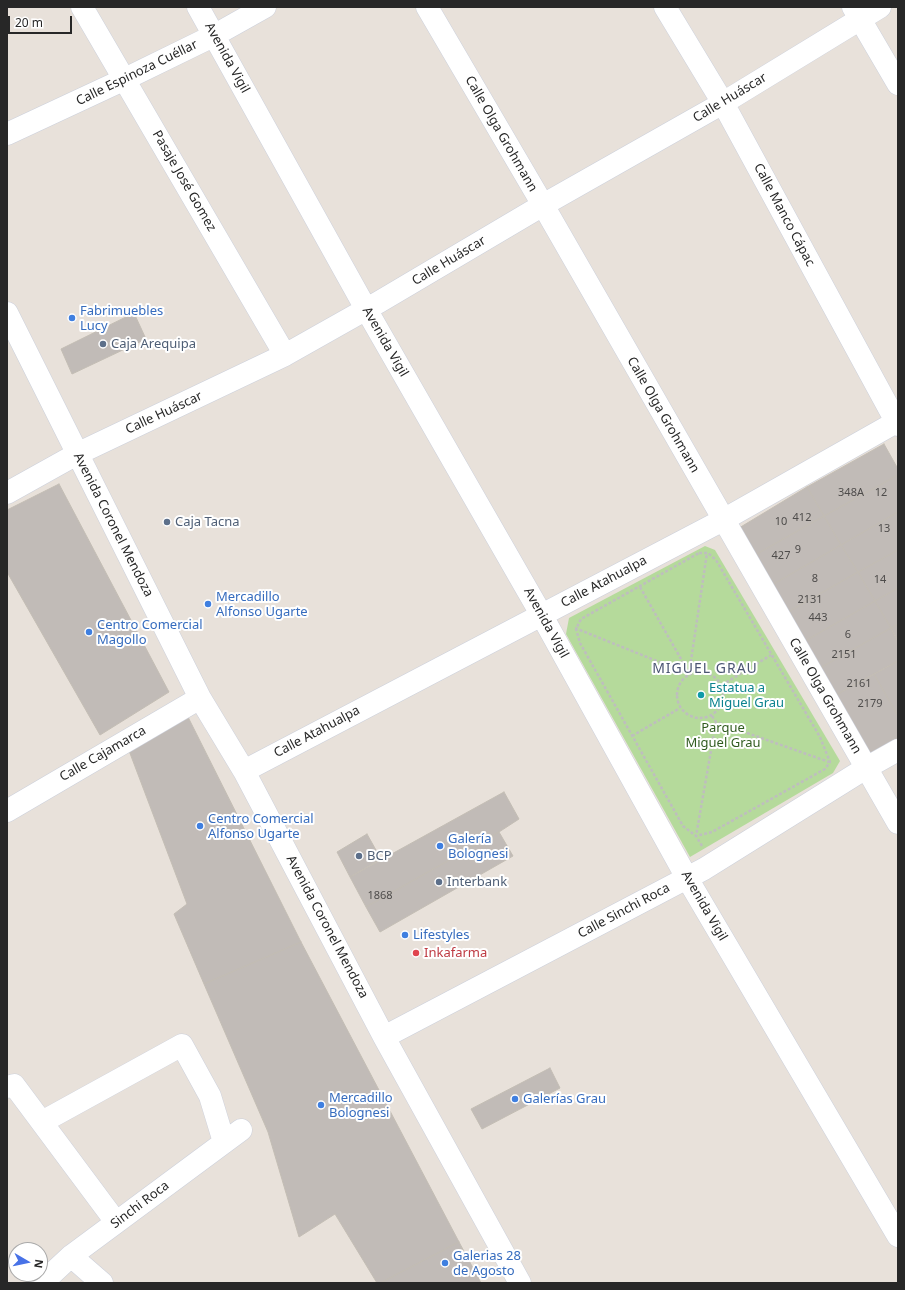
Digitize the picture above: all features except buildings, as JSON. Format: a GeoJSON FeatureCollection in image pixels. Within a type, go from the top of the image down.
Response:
{"type":"FeatureCollection","features":[{"type":"Feature","properties":{"kind":"street","name":"Pasaje José Gomez"},"geometry":{"type":"LineString","coordinates":[[82,7],[285,355]]}},
{"type":"Feature","properties":{"kind":"street","name":"Avenida Vigil"},"geometry":{"type":"LineString","coordinates":[[198,7],[215,35],[366,309],[541,614],[687,878],[898,1236]]}},
{"type":"Feature","properties":{"kind":"street","name":"Calle Espinoza Cuéllar"},"geometry":{"type":"LineString","coordinates":[[7,134],[215,35],[265,7]]}},
{"type":"Feature","properties":{"kind":"street","name":"Calle Olga Grohmann"},"geometry":{"type":"LineString","coordinates":[[428,7],[898,823]]}},
{"type":"Feature","properties":{"kind":"street","name":"Calle Manco Cápac"},"geometry":{"type":"LineString","coordinates":[[665,7],[723,103],[897,423]]}},
{"type":"Feature","properties":{"kind":"street","name":"Calle Huáscar"},"geometry":{"type":"LineString","coordinates":[[7,493],[77,454],[285,355],[543,205],[723,103],[856,13],[880,7]]}},
{"type":"Feature","properties":{"kind":"street"},"geometry":{"type":"LineString","coordinates":[[856,13],[898,84]]}},
{"type":"Feature","properties":{"kind":"street","name":"Avenida Coronel Mendoza"},"geometry":{"type":"LineString","coordinates":[[7,313],[200,698],[244,771],[384,1037],[520,1283]]}},
{"type":"Feature","properties":{"kind":"street","name":"Calle Atahualpa"},"geometry":{"type":"LineString","coordinates":[[244,771],[541,614],[723,520],[897,423]]}},
{"type":"Feature","properties":{"kind":"street","name":"Calle Cajamarca"},"geometry":{"type":"LineString","coordinates":[[7,811],[200,698]]}},
{"type":"Feature","properties":{"kind":"street","name":"Calle Sinchi Roca"},"geometry":{"type":"LineString","coordinates":[[384,1037],[704,869],[866,768],[898,750]]}},
{"type":"Feature","properties":{"kind":"street","name":"Sinchi Roca"},"geometry":{"type":"LineString","coordinates":[[42,1122],[182,1045],[232,1136],[71,1256],[42,1283]]}},
{"type":"Feature","properties":{"kind":"street"},"geometry":{"type":"LineString","coordinates":[[11,1086],[42,1122],[116,1222]]}},
{"type":"Feature","properties":{"kind":"street"},"geometry":{"type":"LineString","coordinates":[[71,1256],[102,1283]]}},
{"type":"Feature","properties":{"kind":"path"},"geometry":{"type":"LineString","coordinates":[[689,674],[708,553]]}},
{"type":"Feature","properties":{"kind":"path"},"geometry":{"type":"LineString","coordinates":[[696,836],[683,826],[580,643],[576,629],[581,619],[640,586],[699,554],[708,553],[716,560],[820,737],[830,762]]}},
{"type":"Feature","properties":{"kind":"path"},"geometry":{"type":"LineString","coordinates":[[640,586],[689,674]]}},
{"type":"Feature","properties":{"kind":"path"},"geometry":{"type":"LineString","coordinates":[[576,629],[689,674]]}},
{"type":"Feature","properties":{"kind":"path"},"geometry":{"type":"LineString","coordinates":[[722,685],[771,655]]}},
{"type":"Feature","properties":{"kind":"path"},"geometry":{"type":"LineString","coordinates":[[696,671],[711,674],[722,685],[723,700],[720,708],[712,716],[700,718],[692,717],[680,708],[676,693],[678,685],[683,678],[689,674],[696,671]]}},
{"type":"Feature","properties":{"kind":"path"},"geometry":{"type":"LineString","coordinates":[[632,736],[680,708]]}},
{"type":"Feature","properties":{"kind":"path"},"geometry":{"type":"LineString","coordinates":[[712,716],[716,722],[830,762]]}},
{"type":"Feature","properties":{"kind":"path"},"geometry":{"type":"LineString","coordinates":[[696,836],[716,722]]}},
{"type":"Feature","properties":{"kind":"path"},"geometry":{"type":"LineString","coordinates":[[696,836],[712,832],[825,769],[830,762]]}},
{"type":"Feature","properties":{"kind":"green space","name":"Parque Miguel Grau"},"geometry":{"type":"Polygon","coordinates":[[[705,546],[715,550],[840,761],[833,773],[690,857],[566,634],[569,618],[705,546]]]}},
{"type":"Feature","properties":{"kind":"place","name":"Fabrimuebles Lucy"},"geometry":{"type":"Point","coordinates":[72,318]}},
{"type":"Feature","properties":{"kind":"place","name":"Caja Arequipa"},"geometry":{"type":"Point","coordinates":[103,344]}},
{"type":"Feature","properties":{"kind":"place","name":"Caja Tacna"},"geometry":{"type":"Point","coordinates":[167,522]}},
{"type":"Feature","properties":{"kind":"place","name":"Mercadillo Alfonso Ugarte"},"geometry":{"type":"Point","coordinates":[208,604]}},
{"type":"Feature","properties":{"kind":"place","name":"Centro Comercial Magollo"},"geometry":{"type":"Point","coordinates":[89,632]}},
{"type":"Feature","properties":{"kind":"place","name":"Estatua a Miguel Grau"},"geometry":{"type":"Point","coordinates":[701,695]}},
{"type":"Feature","properties":{"kind":"place","name":"Centro Comercial Alfonso Ugarte"},"geometry":{"type":"Point","coordinates":[200,826]}},
{"type":"Feature","properties":{"kind":"place","name":"Galería Bolognesi"},"geometry":{"type":"Point","coordinates":[440,846]}},
{"type":"Feature","properties":{"kind":"place","name":"BCP"},"geometry":{"type":"Point","coordinates":[359,856]}},
{"type":"Feature","properties":{"kind":"place","name":"Interbank"},"geometry":{"type":"Point","coordinates":[439,882]}},
{"type":"Feature","properties":{"kind":"place","name":"Lifestyles"},"geometry":{"type":"Point","coordinates":[405,935]}},
{"type":"Feature","properties":{"kind":"place","name":"Inkafarma"},"geometry":{"type":"Point","coordinates":[416,953]}},
{"type":"Feature","properties":{"kind":"place","name":"Galerías Grau"},"geometry":{"type":"Point","coordinates":[515,1099]}},
{"type":"Feature","properties":{"kind":"place","name":"Mercadillo Bolognesi"},"geometry":{"type":"Point","coordinates":[321,1105]}},
{"type":"Feature","properties":{"kind":"place","name":"Galerias 28 de Agosto"},"geometry":{"type":"Point","coordinates":[445,1263]}},
{"type":"Feature","properties":{"kind":"district","name":"MIGUEL GRAU"},"geometry":{"type":"Point","coordinates":[705,669]}}]}
